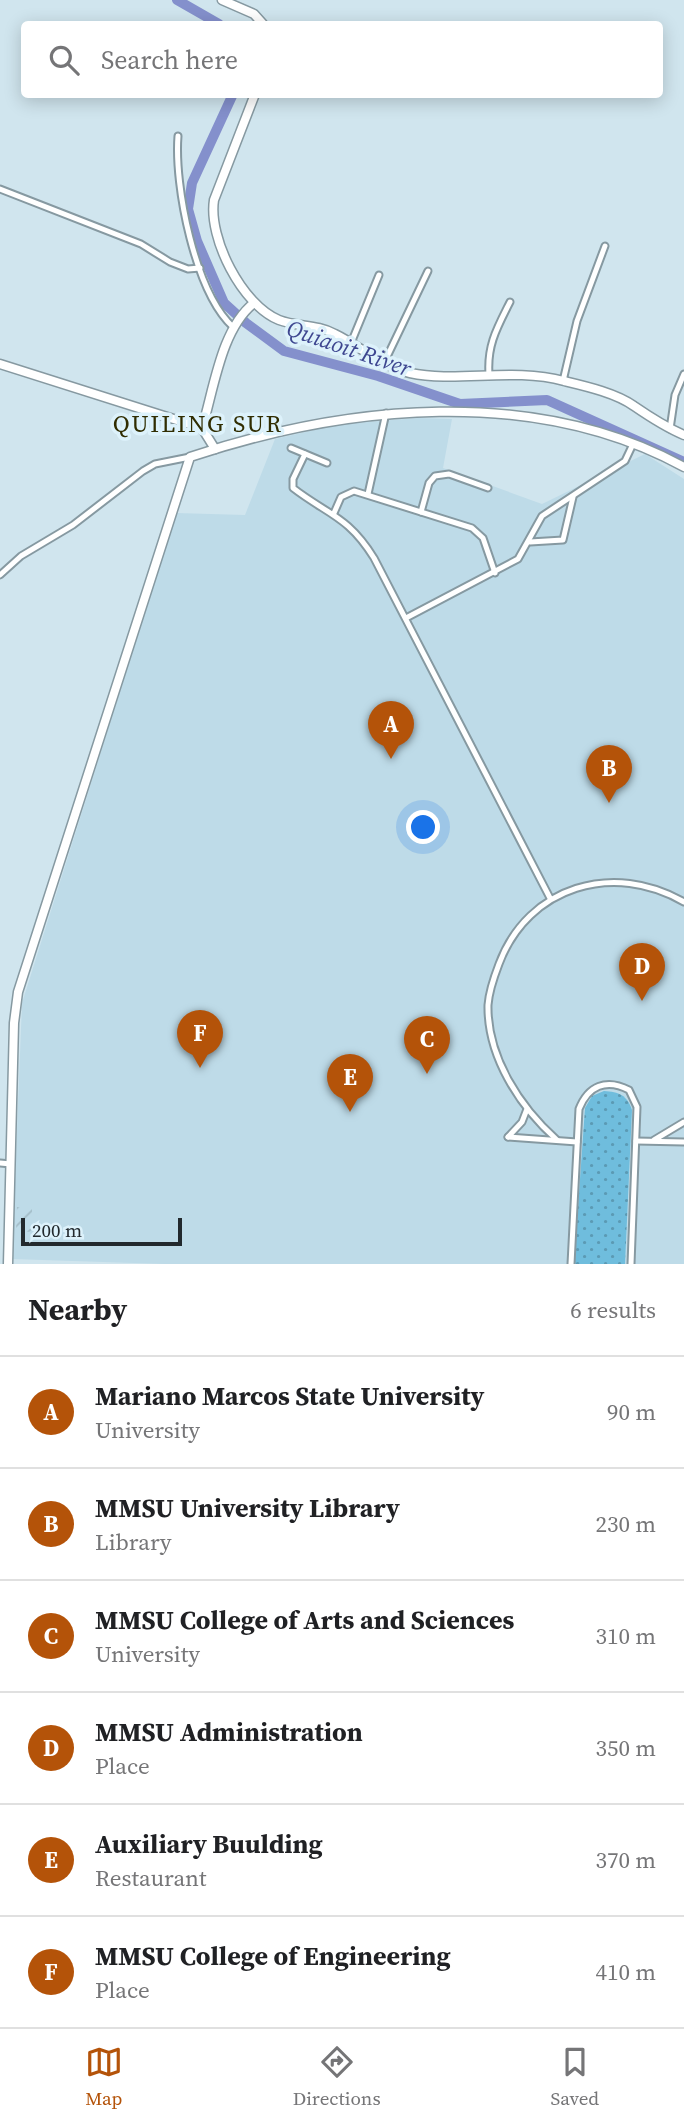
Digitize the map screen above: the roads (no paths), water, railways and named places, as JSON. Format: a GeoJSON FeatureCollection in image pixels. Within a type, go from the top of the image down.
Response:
{"type":"FeatureCollection","features":[{"type":"Feature","properties":{"kind":"street"},"geometry":{"type":"LineString","coordinates":[[222,0],[254,14],[260,21]]}},
{"type":"Feature","properties":{"kind":"street"},"geometry":{"type":"LineString","coordinates":[[253,98],[214,200],[211,217],[217,238],[235,277],[252,305],[281,321],[318,327],[384,363],[411,373],[489,374],[563,380],[633,405],[684,435]]}},
{"type":"Feature","properties":{"kind":"street"},"geometry":{"type":"LineString","coordinates":[[178,136],[176,164],[182,209],[200,268],[223,318],[235,324]]}},
{"type":"Feature","properties":{"kind":"street"},"geometry":{"type":"LineString","coordinates":[[0,189],[131,240],[170,262],[188,269],[200,268]]}},
{"type":"Feature","properties":{"kind":"street"},"geometry":{"type":"LineString","coordinates":[[563,380],[577,321],[606,246]]}},
{"type":"Feature","properties":{"kind":"street"},"geometry":{"type":"LineString","coordinates":[[384,363],[428,271]]}},
{"type":"Feature","properties":{"kind":"street"},"geometry":{"type":"LineString","coordinates":[[351,343],[379,275]]}},
{"type":"Feature","properties":{"kind":"street"},"geometry":{"type":"LineString","coordinates":[[489,374],[488,357],[493,334],[510,302]]}},
{"type":"Feature","properties":{"kind":"street"},"geometry":{"type":"LineString","coordinates":[[202,428],[215,375],[235,324],[252,305]]}},
{"type":"Feature","properties":{"kind":"street"},"geometry":{"type":"LineString","coordinates":[[0,364],[202,428],[215,449]]}},
{"type":"Feature","properties":{"kind":"street"},"geometry":{"type":"LineString","coordinates":[[670,429],[675,395],[684,374]]}},
{"type":"Feature","properties":{"kind":"street"},"geometry":{"type":"LineString","coordinates":[[0,575],[21,556],[73,525],[155,464],[190,457],[311,423],[386,413],[450,412],[514,417],[565,425],[633,444],[684,467]]}},
{"type":"Feature","properties":{"kind":"street"},"geometry":{"type":"LineString","coordinates":[[368,494],[386,413]]}},
{"type":"Feature","properties":{"kind":"street"},"geometry":{"type":"LineString","coordinates":[[406,618],[518,559],[530,542],[542,516],[625,461],[633,444]]}},
{"type":"Feature","properties":{"kind":"street"},"geometry":{"type":"LineString","coordinates":[[291,448],[327,463]]}},
{"type":"Feature","properties":{"kind":"street"},"geometry":{"type":"LineString","coordinates":[[305,454],[293,479],[293,488],[334,513],[361,537],[406,618],[550,898]]}},
{"type":"Feature","properties":{"kind":"street"},"geometry":{"type":"LineString","coordinates":[[8,1264],[5,1217],[11,1164],[18,992],[190,457]]}},
{"type":"Feature","properties":{"kind":"street"},"geometry":{"type":"LineString","coordinates":[[421,512],[429,483],[442,473],[488,488]]}},
{"type":"Feature","properties":{"kind":"street"},"geometry":{"type":"LineString","coordinates":[[334,513],[344,494],[351,491],[368,494],[472,528],[483,538],[495,573]]}},
{"type":"Feature","properties":{"kind":"street"},"geometry":{"type":"LineString","coordinates":[[530,542],[563,540],[573,497]]}},
{"type":"Feature","properties":{"kind":"street"},"geometry":{"type":"LineString","coordinates":[[557,1140],[527,1109],[497,1055],[488,1005],[492,982],[516,930],[550,898],[577,888],[610,881],[635,883],[667,892],[684,902]]}},
{"type":"Feature","properties":{"kind":"street"},"geometry":{"type":"LineString","coordinates":[[571,1264],[579,1109],[584,1096],[594,1086],[612,1084],[629,1090],[635,1098],[631,1264]]}},
{"type":"Feature","properties":{"kind":"street"},"geometry":{"type":"LineString","coordinates":[[527,1109],[522,1122],[508,1137],[577,1142]]}},
{"type":"Feature","properties":{"kind":"street"},"geometry":{"type":"LineString","coordinates":[[654,1140],[684,1122]]}},
{"type":"Feature","properties":{"kind":"street"},"geometry":{"type":"LineString","coordinates":[[635,1141],[684,1142]]}},
{"type":"Feature","properties":{"kind":"street"},"geometry":{"type":"LineString","coordinates":[[0,1163],[11,1164]]}},
{"type":"Feature","properties":{"kind":"waterway","name":"Quiaoit River"},"geometry":{"type":"LineString","coordinates":[[177,0],[214,21]]}},
{"type":"Feature","properties":{"kind":"waterway","name":"Quiaoit River"},"geometry":{"type":"LineString","coordinates":[[231,98],[192,183],[188,209],[197,241],[224,303],[246,323],[284,351],[378,376],[460,404],[547,400],[684,462]]}},
{"type":"Feature","properties":{"kind":"place","name":"Mariano Marcos State University"},"geometry":{"type":"Point","coordinates":[391,759]}},
{"type":"Feature","properties":{"kind":"place","name":"MMSU University Library"},"geometry":{"type":"Point","coordinates":[609,803]}},
{"type":"Feature","properties":{"kind":"place","name":"MMSU Administration"},"geometry":{"type":"Point","coordinates":[642,1001]}},
{"type":"Feature","properties":{"kind":"place","name":"MMSU College of Engineering"},"geometry":{"type":"Point","coordinates":[200,1068]}},
{"type":"Feature","properties":{"kind":"place","name":"MMSU College of Arts and Sciences"},"geometry":{"type":"Point","coordinates":[427,1074]}},
{"type":"Feature","properties":{"kind":"place","name":"Auxiliary Buulding"},"geometry":{"type":"Point","coordinates":[350,1112]}},
{"type":"Feature","properties":{"kind":"district","name":"QUILING SUR"},"geometry":{"type":"Point","coordinates":[198,424]}}]}
